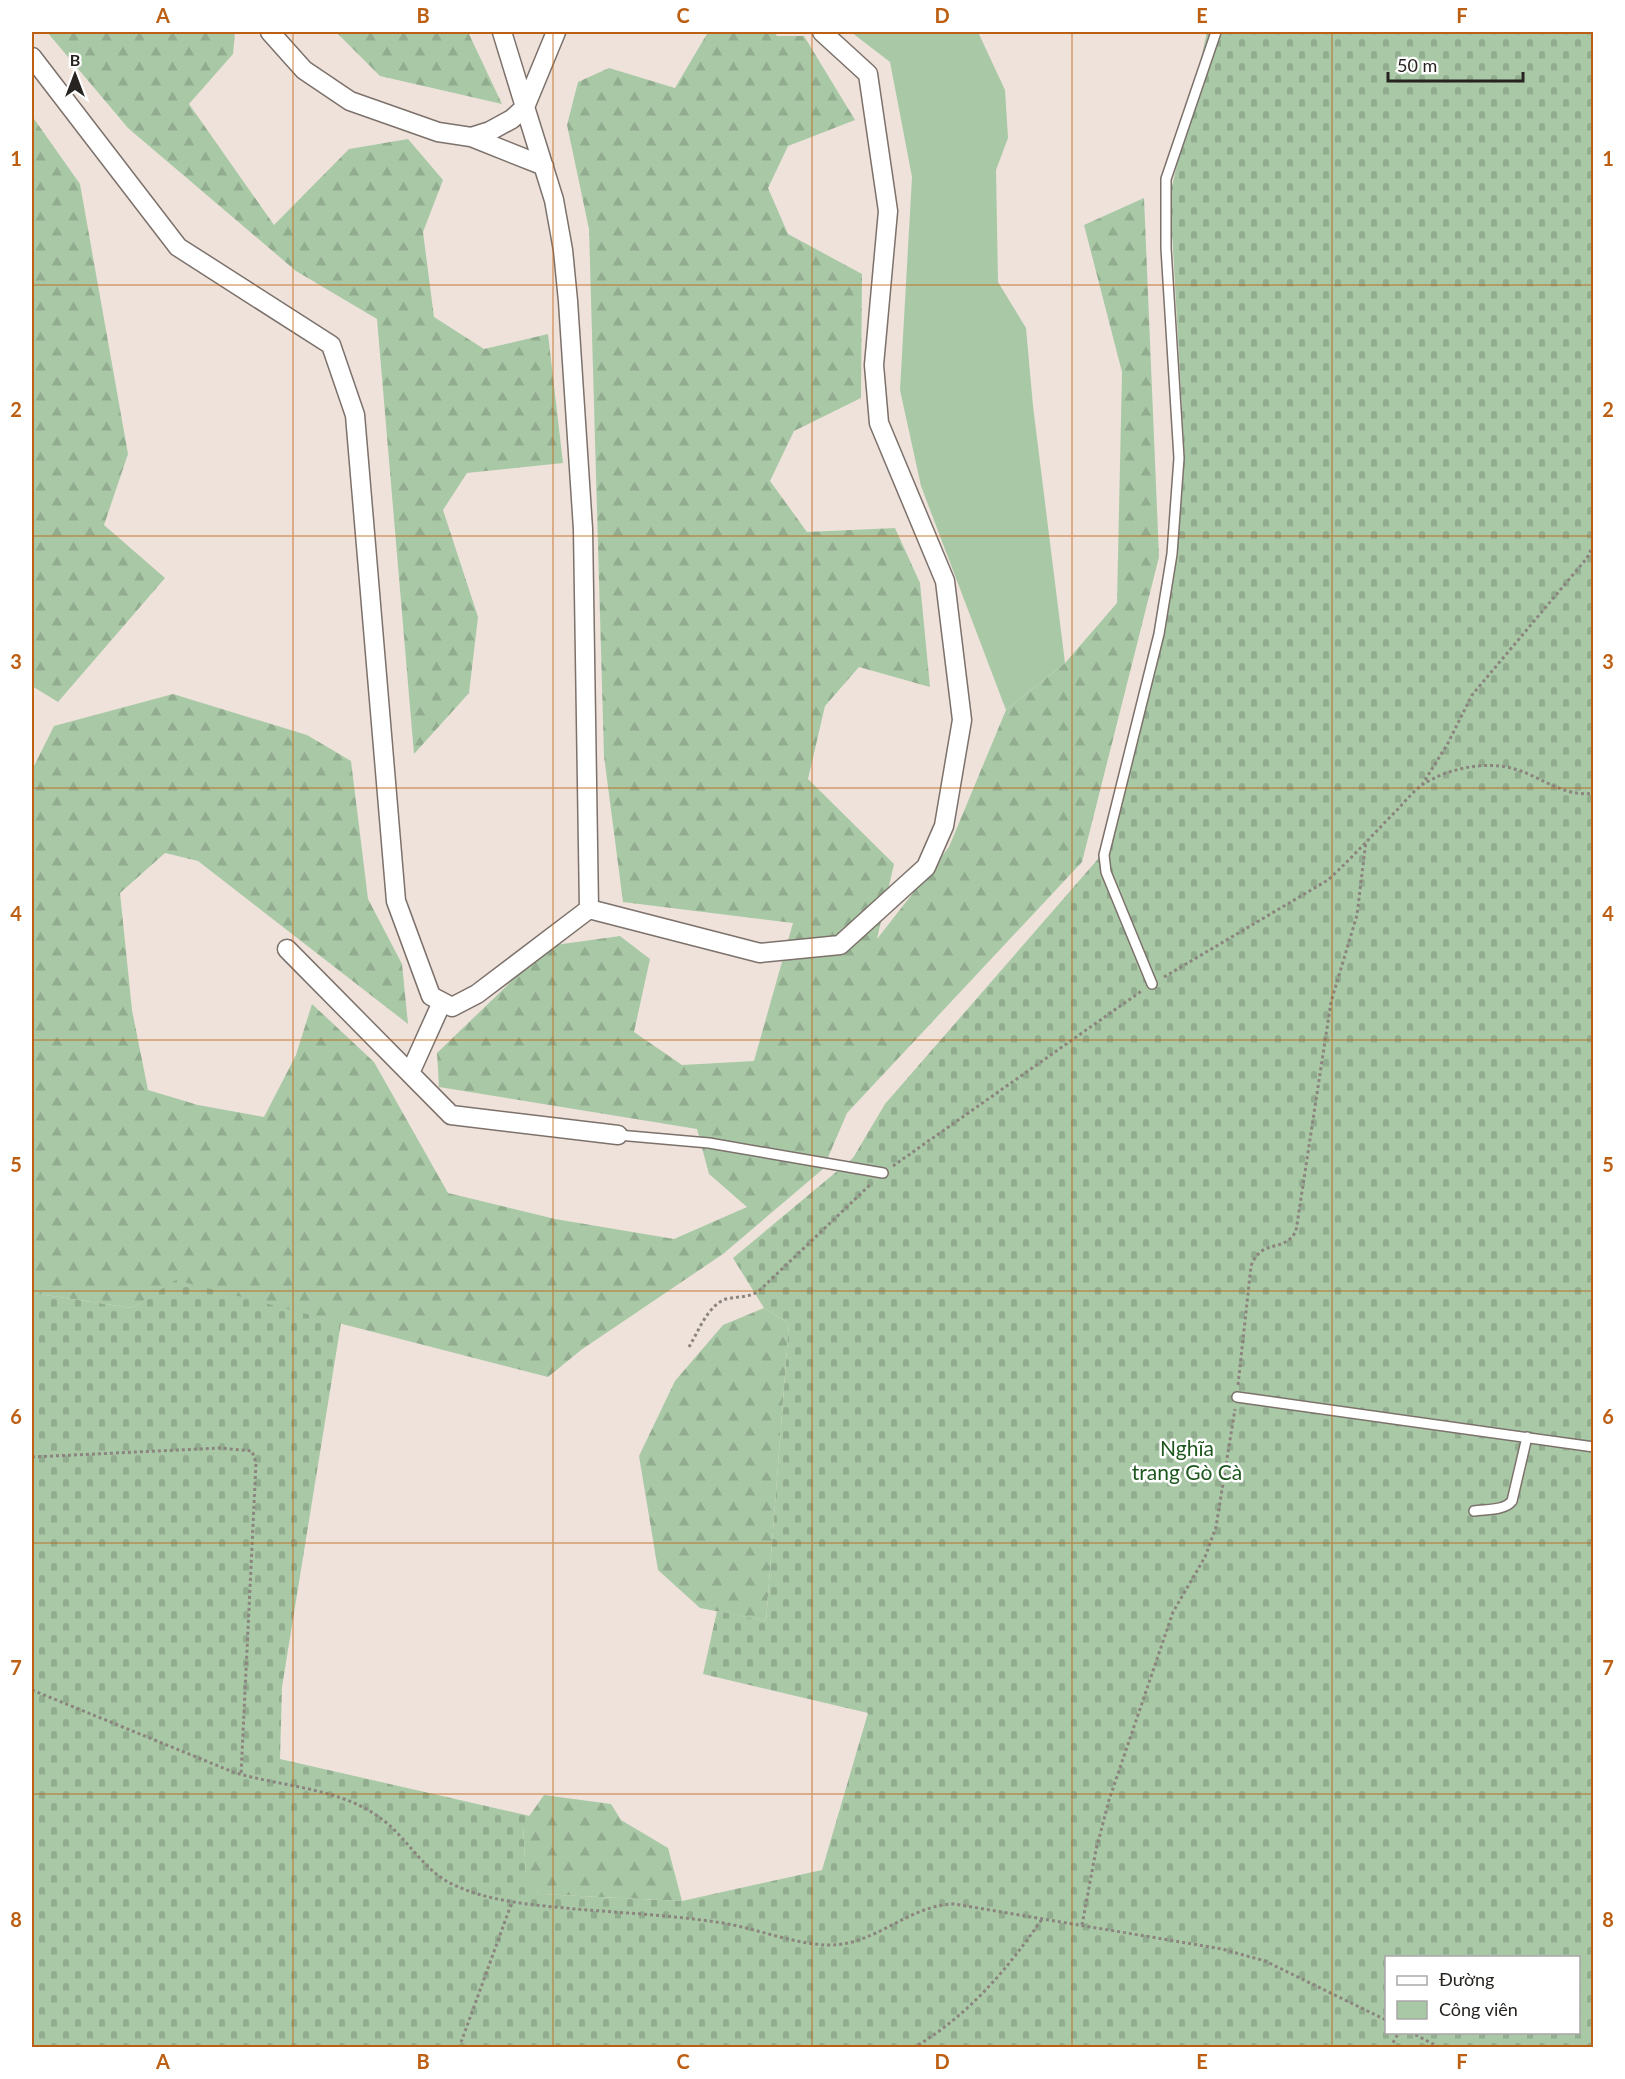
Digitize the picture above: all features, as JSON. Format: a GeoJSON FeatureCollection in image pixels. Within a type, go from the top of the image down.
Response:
{"type":"FeatureCollection","features":[{"type":"Feature","properties":{"kind":"street"},"geometry":{"type":"LineString","coordinates":[[270,32],[304,70],[350,102],[438,132],[471,137],[544,166]]}},
{"type":"Feature","properties":{"kind":"street"},"geometry":{"type":"LineString","coordinates":[[502,32],[555,200],[563,250],[583,529],[589,909]]}},
{"type":"Feature","properties":{"kind":"street"},"geometry":{"type":"LineString","coordinates":[[471,137],[512,119],[525,107],[556,32]]}},
{"type":"Feature","properties":{"kind":"street"},"geometry":{"type":"LineString","coordinates":[[589,909],[760,953],[840,945],[926,867],[944,826],[962,720],[945,581],[879,423],[874,364],[888,211],[868,74],[822,32]]}},
{"type":"Feature","properties":{"kind":"street"},"geometry":{"type":"LineString","coordinates":[[32,57],[178,248],[331,345],[355,415],[396,901],[431,996],[452,1007],[477,994],[589,909]]}},
{"type":"Feature","properties":{"kind":"street"},"geometry":{"type":"LineString","coordinates":[[287,950],[451,1115],[618,1135]]}},
{"type":"Feature","properties":{"kind":"street"},"geometry":{"type":"LineString","coordinates":[[410,1073],[442,1002]]}},
{"type":"Feature","properties":{"kind":"lane"},"geometry":{"type":"LineString","coordinates":[[1152,984],[1106,872],[1104,855],[1159,634],[1172,554],[1179,458],[1166,248],[1166,179],[1216,32]]}},
{"type":"Feature","properties":{"kind":"lane"},"geometry":{"type":"LineString","coordinates":[[618,1135],[709,1143],[883,1173]]}},
{"type":"Feature","properties":{"kind":"lane"},"geometry":{"type":"LineString","coordinates":[[1237,1397],[1593,1447]]}},
{"type":"Feature","properties":{"kind":"lane"},"geometry":{"type":"LineString","coordinates":[[1474,1511],[1504,1507],[1512,1501],[1527,1437]]}},
{"type":"Feature","properties":{"kind":"path"},"geometry":{"type":"LineString","coordinates":[[689,1347],[715,1304],[754,1295],[762,1289],[883,1173],[1152,984],[1328,880],[1422,785],[1448,743],[1472,695],[1587,558],[1593,543]]}},
{"type":"Feature","properties":{"kind":"path"},"geometry":{"type":"LineString","coordinates":[[1422,785],[1452,771],[1481,766],[1508,767],[1529,773],[1568,792],[1582,795],[1593,793]]}},
{"type":"Feature","properties":{"kind":"path"},"geometry":{"type":"LineString","coordinates":[[32,1457],[219,1448],[252,1451],[256,1462],[241,1775]]}},
{"type":"Feature","properties":{"kind":"path"},"geometry":{"type":"LineString","coordinates":[[32,1690],[241,1775],[322,1792],[351,1802],[378,1816],[399,1834],[431,1869],[448,1881],[512,1902],[718,1922],[826,1945],[843,1944],[861,1939],[927,1909],[941,1904],[954,1904],[1222,1949],[1265,1961],[1385,2020]]}},
{"type":"Feature","properties":{"kind":"path"},"geometry":{"type":"LineString","coordinates":[[459,2048],[512,1902]]}},
{"type":"Feature","properties":{"kind":"path"},"geometry":{"type":"LineString","coordinates":[[913,2048],[956,2018],[984,1993],[1020,1952],[1043,1919]]}},
{"type":"Feature","properties":{"kind":"path"},"geometry":{"type":"LineString","coordinates":[[1390,2048],[1398,2034]]}},
{"type":"Feature","properties":{"kind":"path"},"geometry":{"type":"LineString","coordinates":[[1414,2034],[1441,2048]]}},
{"type":"Feature","properties":{"kind":"green space"},"geometry":{"type":"Polygon","coordinates":[[[47,32],[235,32],[233,54],[189,104],[274,225],[349,149],[408,139],[443,180],[423,232],[434,317],[484,349],[548,334],[563,463],[467,473],[443,510],[478,617],[469,693],[414,754],[377,319],[296,271],[128,128],[47,32]]]}},
{"type":"Feature","properties":{"kind":"green space"},"geometry":{"type":"Polygon","coordinates":[[[336,32],[468,32],[502,104],[380,76],[336,32]]]}},
{"type":"Feature","properties":{"kind":"green space"},"geometry":{"type":"Polygon","coordinates":[[[708,32],[774,32],[777,36],[804,36],[855,120],[788,146],[768,188],[788,234],[862,274],[861,398],[794,431],[770,481],[807,532],[895,528],[920,583],[930,687],[859,667],[825,706],[808,779],[894,864],[877,939],[949,847],[1006,710],[1065,663],[1117,603],[1122,372],[1084,225],[1144,198],[1159,557],[1082,862],[847,1113],[823,1169],[723,1254],[581,1350],[548,1377],[176,1281],[132,1308],[32,1293],[32,770],[54,726],[173,694],[307,735],[351,761],[368,899],[402,964],[408,1024],[198,861],[165,853],[120,893],[132,1010],[148,1090],[198,1105],[264,1117],[296,1055],[312,1004],[374,1062],[448,1193],[555,1219],[674,1239],[747,1207],[709,1174],[697,1129],[439,1087],[437,1053],[548,946],[620,936],[650,959],[634,1032],[682,1065],[754,1061],[793,923],[623,902],[604,756],[589,229],[567,125],[578,82],[609,68],[675,88],[708,32]]]}},
{"type":"Feature","properties":{"kind":"green space"},"geometry":{"type":"Polygon","coordinates":[[[851,32],[978,32],[1005,90],[1008,138],[996,170],[998,282],[1026,328],[1033,406],[1065,663],[1006,710],[921,486],[900,390],[912,177],[890,62],[851,32]]]}},
{"type":"Feature","properties":{"kind":"green space","name":"Nghĩa trang Gò Cà"},"geometry":{"type":"Polygon","coordinates":[[[1207,32],[1593,32],[1593,2047],[32,2048],[32,1293],[132,1308],[176,1280],[341,1323],[282,1687],[280,1759],[530,1816],[523,1826],[526,1875],[539,1894],[682,1901],[822,1870],[868,1713],[703,1674],[717,1611],[766,1621],[789,1323],[764,1308],[733,1258],[853,1158],[885,1104],[1098,859],[1152,641],[1184,447],[1170,195],[1207,32]]]}},
{"type":"Feature","properties":{"kind":"green space"},"geometry":{"type":"Polygon","coordinates":[[[32,116],[80,184],[128,454],[104,525],[165,578],[58,702],[32,686],[32,116]]]}},
{"type":"Feature","properties":{"kind":"green space"},"geometry":{"type":"Polygon","coordinates":[[[764,1308],[789,1323],[766,1621],[700,1608],[658,1570],[639,1456],[675,1381],[723,1325],[764,1308]]]}},
{"type":"Feature","properties":{"kind":"green space"},"geometry":{"type":"Polygon","coordinates":[[[544,1795],[611,1804],[621,1820],[668,1848],[682,1901],[539,1894],[526,1876],[523,1825],[544,1795]]]}}]}
